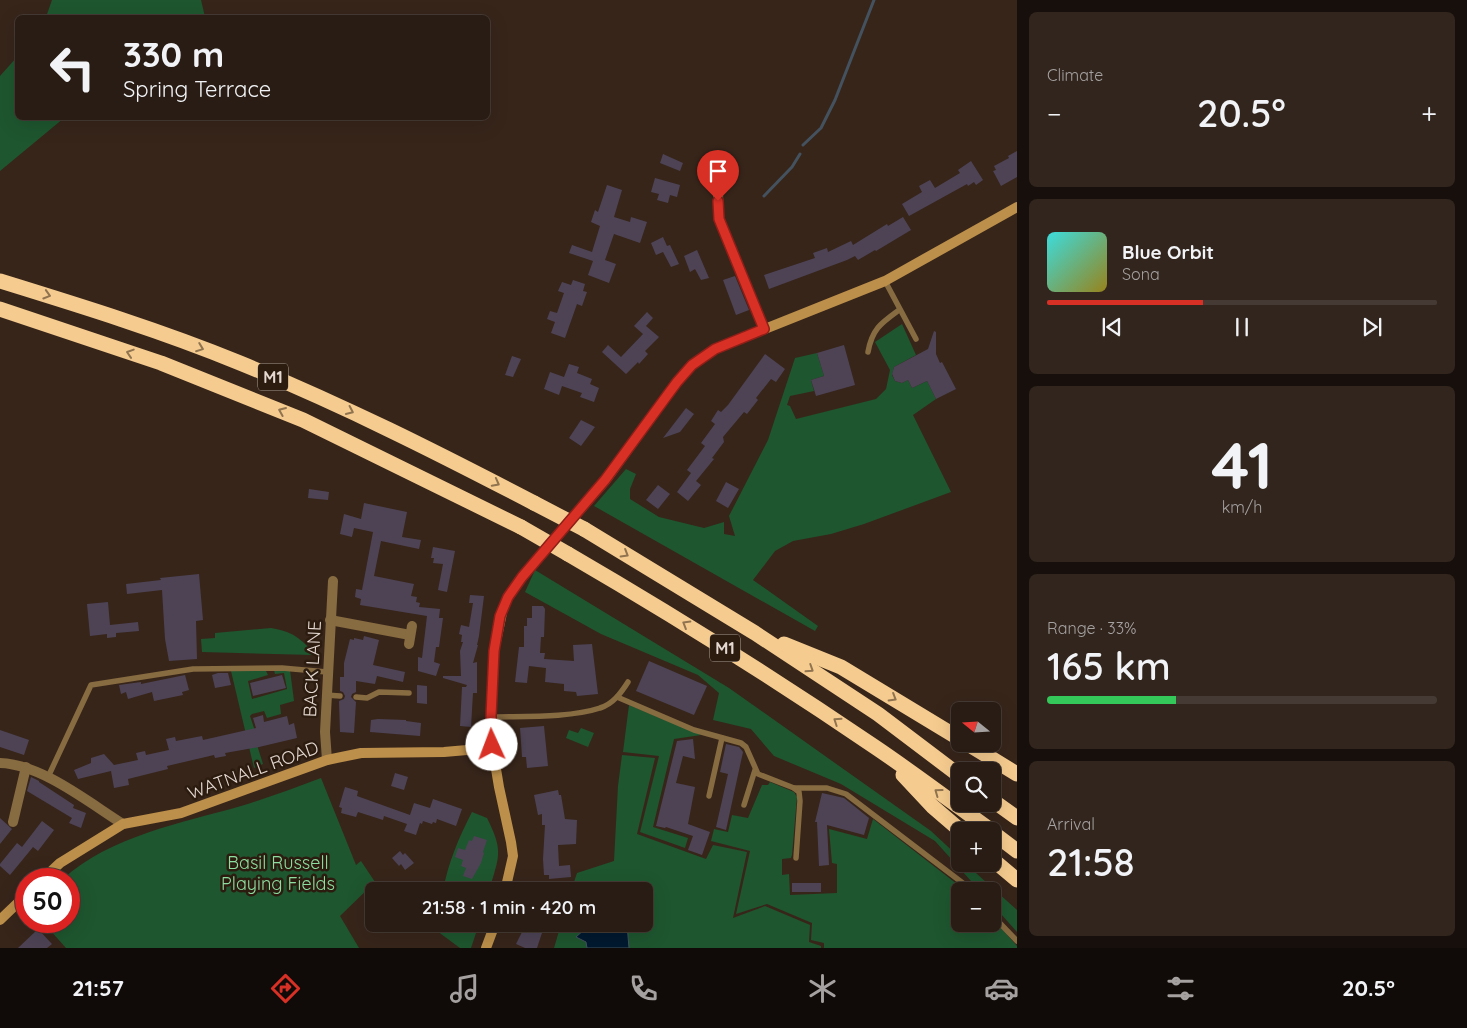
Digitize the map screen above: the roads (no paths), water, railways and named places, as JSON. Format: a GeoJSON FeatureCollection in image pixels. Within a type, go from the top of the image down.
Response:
{"type":"FeatureCollection","features":[{"type":"Feature","properties":{"kind":"highway","name":"M1"},"geometry":{"type":"LineString","coordinates":[[0,281],[155,331],[239,363],[322,398],[430,448],[584,529],[755,633],[878,714],[951,769]]}},
{"type":"Feature","properties":{"kind":"highway","name":"M1"},"geometry":{"type":"LineString","coordinates":[[0,309],[161,363],[303,420],[521,527],[712,640],[878,748],[980,822]]}},
{"type":"Feature","properties":{"kind":"highway"},"geometry":{"type":"LineString","coordinates":[[755,633],[841,667],[951,734]]}},
{"type":"Feature","properties":{"kind":"highway","name":"M1"},"geometry":{"type":"LineString","coordinates":[[878,748],[932,806],[951,822]]}},
{"type":"Feature","properties":{"kind":"highway"},"geometry":{"type":"LineString","coordinates":[[981,752],[1017,774]]}},
{"type":"Feature","properties":{"kind":"highway"},"geometry":{"type":"LineString","coordinates":[[1001,806],[1017,818]]}},
{"type":"Feature","properties":{"kind":"highway","name":"M1"},"geometry":{"type":"LineString","coordinates":[[1001,838],[1017,851]]}},
{"type":"Feature","properties":{"kind":"highway"},"geometry":{"type":"LineString","coordinates":[[1001,867],[1017,880]]}},
{"type":"Feature","properties":{"kind":"main road"},"geometry":{"type":"LineString","coordinates":[[507,882],[513,856],[492,745],[491,716],[495,640],[503,608],[514,588],[605,480],[677,382],[692,365],[715,349],[884,281],[1017,208]]}},
{"type":"Feature","properties":{"kind":"main road","name":"WATNALL ROAD"},"geometry":{"type":"LineString","coordinates":[[55,868],[122,824],[181,814],[327,760],[361,753],[444,752],[492,745]]}},
{"type":"Feature","properties":{"kind":"main road"},"geometry":{"type":"LineString","coordinates":[[0,920],[15,906]]}},
{"type":"Feature","properties":{"kind":"main road"},"geometry":{"type":"LineString","coordinates":[[486,948],[491,932]]}},
{"type":"Feature","properties":{"kind":"street"},"geometry":{"type":"LineString","coordinates":[[717,166],[719,219],[764,329]]}},
{"type":"Feature","properties":{"kind":"street","name":"BACK LANE"},"geometry":{"type":"LineString","coordinates":[[327,760],[325,732],[326,695],[333,581]]}},
{"type":"Feature","properties":{"kind":"street"},"geometry":{"type":"LineString","coordinates":[[330,620],[410,635]]}},
{"type":"Feature","properties":{"kind":"street"},"geometry":{"type":"LineString","coordinates":[[0,763],[10,763],[26,767],[48,777],[122,824]]}},
{"type":"Feature","properties":{"kind":"street"},"geometry":{"type":"LineString","coordinates":[[13,822],[26,767]]}},
{"type":"Feature","properties":{"kind":"lane"},"geometry":{"type":"LineString","coordinates":[[884,281],[916,339]]}},
{"type":"Feature","properties":{"kind":"lane"},"geometry":{"type":"LineString","coordinates":[[868,352],[871,338],[880,324],[899,310]]}},
{"type":"Feature","properties":{"kind":"lane"},"geometry":{"type":"LineString","coordinates":[[48,777],[91,685],[193,669],[282,668],[327,672]]}},
{"type":"Feature","properties":{"kind":"lane"},"geometry":{"type":"LineString","coordinates":[[491,716],[569,714],[601,708],[617,697],[628,682]]}},
{"type":"Feature","properties":{"kind":"lane"},"geometry":{"type":"LineString","coordinates":[[356,697],[367,698],[379,692],[409,692]]}},
{"type":"Feature","properties":{"kind":"lane"},"geometry":{"type":"LineString","coordinates":[[326,695],[340,696]]}},
{"type":"Feature","properties":{"kind":"lane"},"geometry":{"type":"LineString","coordinates":[[617,697],[694,730],[741,743],[746,747],[756,770],[763,777],[794,788],[827,788],[846,794],[961,882]]}},
{"type":"Feature","properties":{"kind":"lane"},"geometry":{"type":"LineString","coordinates":[[709,796],[722,738]]}},
{"type":"Feature","properties":{"kind":"lane"},"geometry":{"type":"LineString","coordinates":[[744,805],[756,770]]}},
{"type":"Feature","properties":{"kind":"lane"},"geometry":{"type":"LineString","coordinates":[[794,788],[800,795],[796,858]]}},
{"type":"Feature","properties":{"kind":"lane"},"geometry":{"type":"LineString","coordinates":[[1001,924],[1017,941]]}},
{"type":"Feature","properties":{"kind":"water"},"geometry":{"type":"Polygon","coordinates":[[[582,932],[628,932],[629,948],[587,948],[586,942],[576,937],[582,932]]]}},
{"type":"Feature","properties":{"kind":"waterway"},"geometry":{"type":"LineString","coordinates":[[803,145],[821,128],[835,100],[874,0]]}},
{"type":"Feature","properties":{"kind":"waterway"},"geometry":{"type":"LineString","coordinates":[[764,196],[792,167],[800,154]]}},
{"type":"Feature","properties":{"kind":"park label","name":"Basil Russell Playing Fields"},"geometry":{"type":"Point","coordinates":[278,872]}}]}
